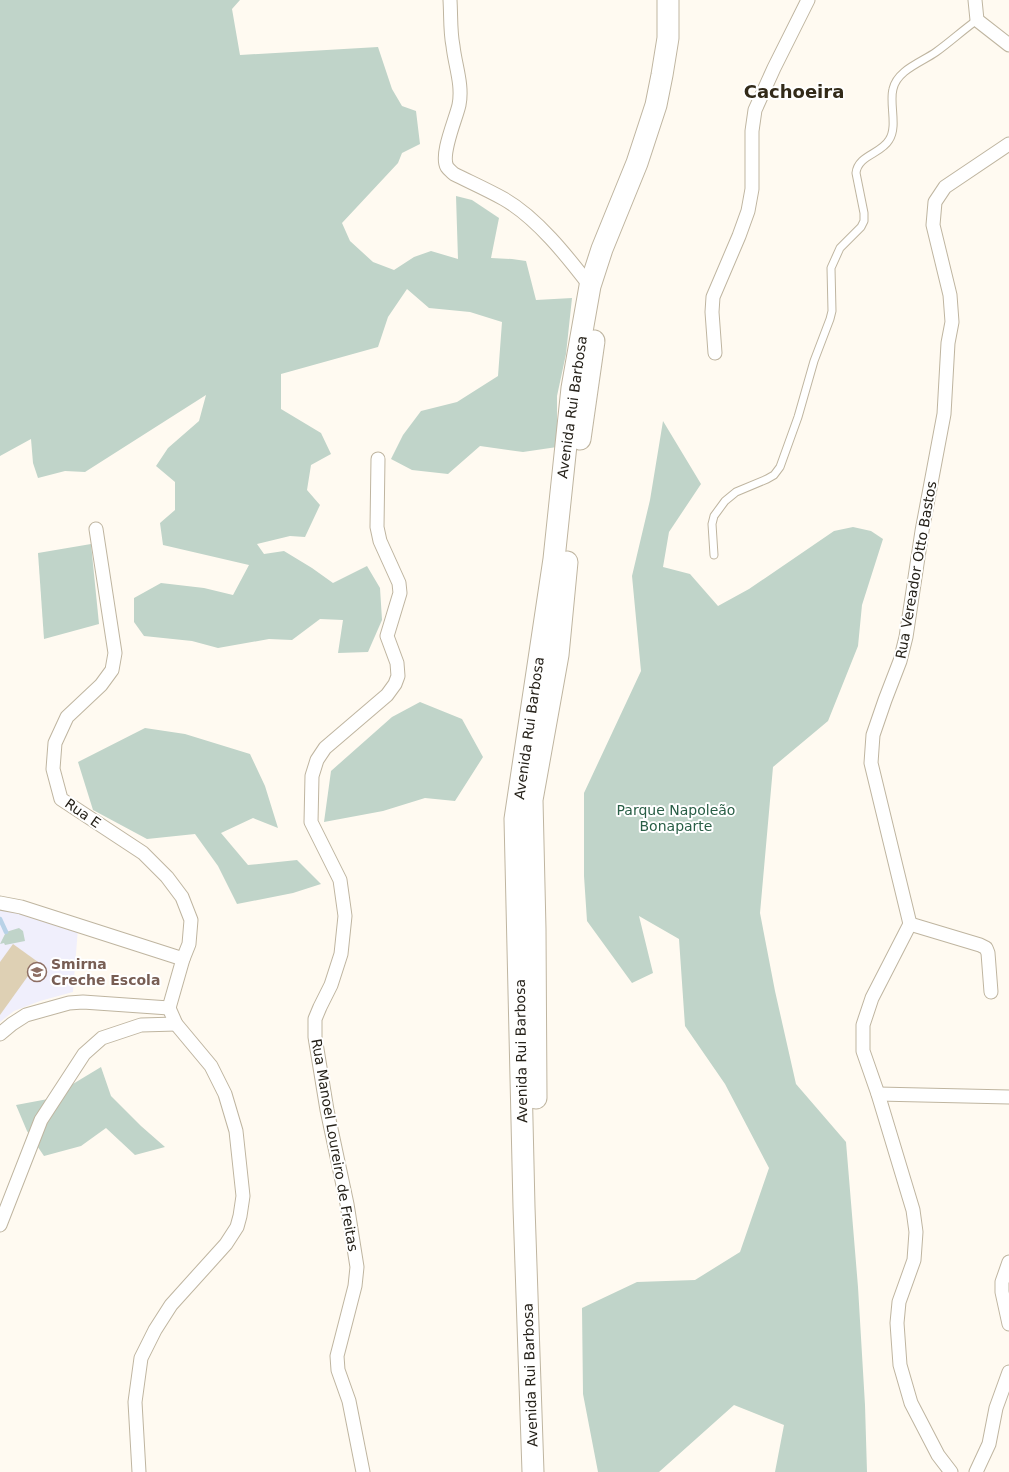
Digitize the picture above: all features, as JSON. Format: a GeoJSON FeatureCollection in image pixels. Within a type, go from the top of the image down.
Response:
{"type":"FeatureCollection","features":[{"type":"Feature","properties":{"kind":"main road","name":"Avenida Rui Barbosa"},"geometry":{"type":"LineString","coordinates":[[533,1472],[524,1207],[516,819],[554,559],[572,388],[590,286],[602,249],[637,163],[656,105],[668,38],[668,0]]}},
{"type":"Feature","properties":{"kind":"main road","name":"Avenida Rui Barbosa"},"geometry":{"type":"LineString","coordinates":[[547,1472],[539,1300],[532,800],[558,655],[578,457],[596,323],[606,275],[667,110],[676,68],[679,42],[678,0]]}},
{"type":"Feature","properties":{"kind":"street"},"geometry":{"type":"LineString","coordinates":[[450,0],[452,46],[460,94],[459,105],[451,130],[445,160],[448,168],[454,174],[504,199],[524,212],[568,258],[590,286]]}},
{"type":"Feature","properties":{"kind":"street"},"geometry":{"type":"LineString","coordinates":[[715,353],[712,312],[713,297],[748,211],[752,190],[752,131],[755,110],[808,0]]}},
{"type":"Feature","properties":{"kind":"street"},"geometry":{"type":"LineString","coordinates":[[975,0],[977,20],[1009,45]]}},
{"type":"Feature","properties":{"kind":"street","name":"Rua Vereador Otto Bastos"},"geometry":{"type":"LineString","coordinates":[[910,924],[870,763],[873,735],[900,661],[906,637],[922,531],[944,414],[948,343],[952,322],[950,295],[933,225],[935,202],[945,187],[1009,144]]}},
{"type":"Feature","properties":{"kind":"street","name":"Rua Manoel Loureiro de Freitas"},"geometry":{"type":"LineString","coordinates":[[363,1472],[349,1401],[338,1370],[337,1356],[355,1286],[357,1267],[347,1204],[327,1110],[315,1037],[315,1019],[332,985],[341,954],[345,916],[340,880],[311,822],[312,776],[317,760],[326,748],[388,695],[398,676],[397,664],[388,636],[400,593],[400,583],[380,541],[377,527],[378,459]]}},
{"type":"Feature","properties":{"kind":"street","name":"Rua E"},"geometry":{"type":"LineString","coordinates":[[96,529],[115,653],[112,670],[101,685],[67,717],[55,743],[53,769],[61,798],[143,853],[167,877],[182,897],[191,920],[189,944],[183,958],[169,1008]]}},
{"type":"Feature","properties":{"kind":"street"},"geometry":{"type":"LineString","coordinates":[[0,903],[28,909],[183,958]]}},
{"type":"Feature","properties":{"kind":"street"},"geometry":{"type":"LineString","coordinates":[[951,1472],[938,1455],[911,1403],[900,1365],[896,1323],[899,1302],[914,1260],[916,1232],[913,1210],[878,1094],[863,1051],[863,1025],[872,998],[910,924],[986,948],[988,953],[991,992]]}},
{"type":"Feature","properties":{"kind":"street"},"geometry":{"type":"LineString","coordinates":[[0,1034],[26,1015],[69,1004],[83,1002],[169,1008],[176,1024],[211,1066],[225,1094],[236,1131],[243,1196],[240,1216],[233,1234],[226,1244],[171,1305],[155,1330],[141,1358],[135,1402],[139,1472]]}},
{"type":"Feature","properties":{"kind":"street"},"geometry":{"type":"LineString","coordinates":[[0,1225],[41,1120],[84,1054],[102,1038],[141,1025],[176,1024]]}},
{"type":"Feature","properties":{"kind":"street"},"geometry":{"type":"LineString","coordinates":[[878,1094],[1009,1097]]}},
{"type":"Feature","properties":{"kind":"street"},"geometry":{"type":"LineString","coordinates":[[1009,1262],[1002,1282],[1002,1292],[1009,1324]]}},
{"type":"Feature","properties":{"kind":"street"},"geometry":{"type":"LineString","coordinates":[[976,1472],[989,1444],[996,1408],[1009,1372]]}},
{"type":"Feature","properties":{"kind":"lane"},"geometry":{"type":"LineString","coordinates":[[714,554],[712,524],[714,516],[725,501],[736,492],[774,475],[780,467],[798,417],[814,361],[830,319],[832,311],[831,268],[840,248],[864,222],[864,213],[856,167],[860,162],[885,146],[890,139],[892,131],[893,88],[898,78],[907,70],[936,52],[977,20]]}},
{"type":"Feature","properties":{"kind":"shaded area","name":"Smirna Creche Escola"},"geometry":{"type":"Polygon","coordinates":[[[0,901],[78,928],[73,992],[40,1001],[14,1011],[0,1022],[0,901]]]}},
{"type":"Feature","properties":{"kind":"green space"},"geometry":{"type":"Polygon","coordinates":[[[0,0],[240,0],[232,9],[240,55],[378,47],[392,89],[402,106],[416,111],[420,144],[402,153],[398,163],[342,223],[350,241],[373,262],[394,270],[414,257],[431,251],[458,259],[456,196],[472,200],[499,218],[491,258],[526,261],[536,300],[572,298],[566,354],[557,396],[557,447],[523,452],[480,446],[448,474],[412,470],[391,459],[403,435],[421,411],[457,402],[498,376],[502,322],[470,312],[429,308],[407,289],[388,317],[378,347],[281,374],[281,409],[321,433],[331,454],[311,465],[307,490],[320,505],[305,537],[290,536],[257,544],[264,554],[284,551],[333,583],[367,566],[380,588],[382,620],[368,652],[338,653],[343,620],[320,619],[292,640],[269,639],[218,648],[192,641],[144,636],[134,622],[134,598],[161,583],[204,588],[233,595],[249,565],[163,545],[160,523],[175,510],[175,482],[156,466],[168,448],[199,421],[206,395],[85,472],[65,471],[38,478],[33,463],[31,439],[0,456],[0,0]]]}},
{"type":"Feature","properties":{"kind":"green space","name":"Parque Napoleão Bonaparte"},"geometry":{"type":"Polygon","coordinates":[[[663,421],[701,484],[669,532],[663,567],[690,574],[718,606],[749,589],[834,531],[853,527],[871,531],[883,539],[862,605],[858,646],[828,721],[773,767],[760,913],[775,991],[796,1084],[846,1142],[858,1287],[865,1405],[867,1472],[775,1472],[784,1425],[734,1405],[659,1472],[598,1472],[583,1394],[582,1308],[637,1282],[695,1280],[740,1252],[769,1168],[725,1084],[685,1026],[679,939],[639,916],[653,973],[632,983],[587,921],[584,876],[584,793],[641,671],[632,576],[650,500],[663,421]]]}},
{"type":"Feature","properties":{"kind":"green space"},"geometry":{"type":"Polygon","coordinates":[[[91,544],[99,624],[44,639],[38,553],[91,544]]]}},
{"type":"Feature","properties":{"kind":"green space"},"geometry":{"type":"Polygon","coordinates":[[[420,702],[462,719],[483,757],[455,801],[425,798],[383,811],[324,822],[331,771],[392,717],[420,702]]]}},
{"type":"Feature","properties":{"kind":"green space"},"geometry":{"type":"Polygon","coordinates":[[[145,728],[185,734],[250,754],[265,786],[278,828],[253,818],[221,833],[248,865],[297,860],[321,884],[293,893],[237,904],[218,866],[195,834],[147,839],[93,810],[78,762],[145,728]]]}},
{"type":"Feature","properties":{"kind":"green space"},"geometry":{"type":"Polygon","coordinates":[[[19,928],[23,931],[25,941],[5,945],[4,943],[0,944],[6,932],[19,928]]]}},
{"type":"Feature","properties":{"kind":"green space"},"geometry":{"type":"Polygon","coordinates":[[[101,1067],[111,1096],[141,1126],[165,1147],[135,1155],[106,1128],[81,1146],[44,1156],[27,1131],[16,1105],[48,1099],[101,1067]]]}},
{"type":"Feature","properties":{"kind":"building"},"geometry":{"type":"Polygon","coordinates":[[[13,944],[38,962],[0,1015],[0,962],[13,944]]]}},
{"type":"Feature","properties":{"kind":"waterway"},"geometry":{"type":"LineString","coordinates":[[0,919],[6,932]]}},
{"type":"Feature","properties":{"kind":"place","name":"Smirna Creche Escola"},"geometry":{"type":"Point","coordinates":[37,972]}},
{"type":"Feature","properties":{"kind":"district","name":"Cachoeira"},"geometry":{"type":"Point","coordinates":[794,91]}}]}
